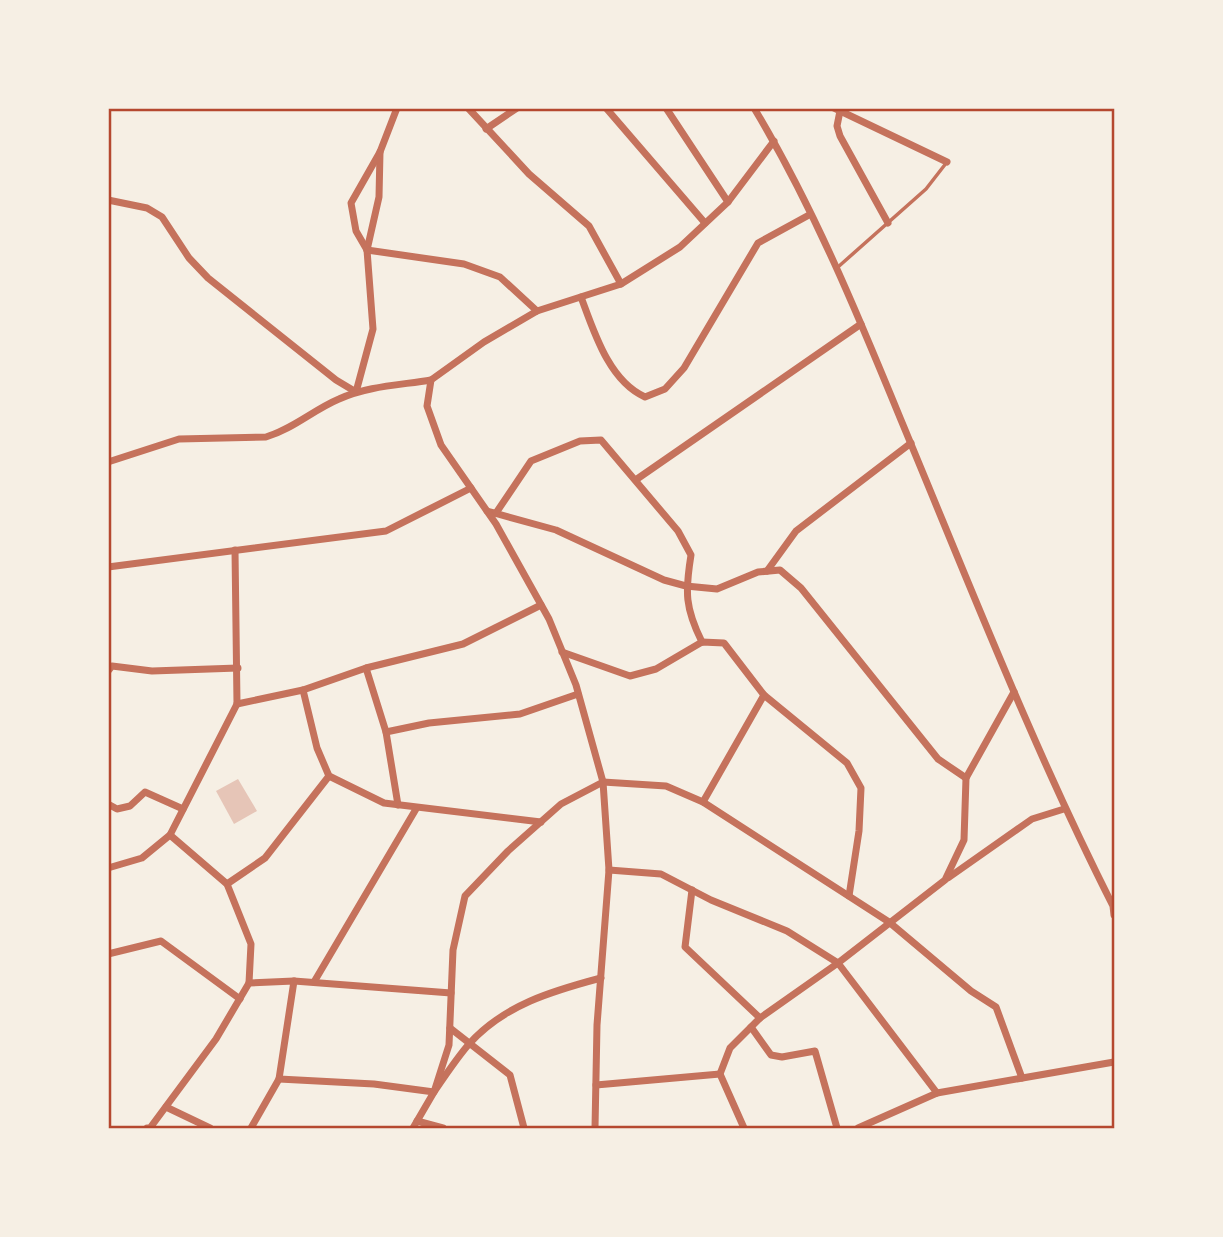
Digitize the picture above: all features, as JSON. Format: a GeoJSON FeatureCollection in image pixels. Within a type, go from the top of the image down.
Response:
{"type":"FeatureCollection","features":[{"type":"Feature","properties":{"kind":"street"},"geometry":{"type":"LineString","coordinates":[[367,250],[356,231],[351,203],[380,152],[397,108]]}},
{"type":"Feature","properties":{"kind":"street"},"geometry":{"type":"LineString","coordinates":[[468,108],[529,174],[589,226],[621,284]]}},
{"type":"Feature","properties":{"kind":"street"},"geometry":{"type":"LineString","coordinates":[[486,129],[517,108]]}},
{"type":"Feature","properties":{"kind":"street"},"geometry":{"type":"LineString","coordinates":[[606,108],[705,223]]}},
{"type":"Feature","properties":{"kind":"street"},"geometry":{"type":"LineString","coordinates":[[666,108],[728,202]]}},
{"type":"Feature","properties":{"kind":"street"},"geometry":{"type":"LineString","coordinates":[[754,108],[774,141],[861,324],[1064,809],[1115,915]]}},
{"type":"Feature","properties":{"kind":"street"},"geometry":{"type":"LineString","coordinates":[[888,223],[840,136],[837,110],[947,162]]}},
{"type":"Feature","properties":{"kind":"street"},"geometry":{"type":"LineString","coordinates":[[108,462],[179,439],[273,435],[339,399],[356,393],[431,380],[484,342],[537,311],[621,284],[680,247],[728,202],[774,141]]}},
{"type":"Feature","properties":{"kind":"street"},"geometry":{"type":"LineString","coordinates":[[356,393],[373,329],[367,250],[379,197],[380,152]]}},
{"type":"Feature","properties":{"kind":"street"},"geometry":{"type":"LineString","coordinates":[[108,200],[147,208],[162,217],[189,258],[208,278],[356,393]]}},
{"type":"Feature","properties":{"kind":"street"},"geometry":{"type":"LineString","coordinates":[[582,297],[595,335],[627,389],[645,397],[665,389],[684,368],[758,243],[809,215]]}},
{"type":"Feature","properties":{"kind":"street"},"geometry":{"type":"LineString","coordinates":[[367,250],[464,264],[500,277],[537,311]]}},
{"type":"Feature","properties":{"kind":"street"},"geometry":{"type":"LineString","coordinates":[[637,479],[861,324]]}},
{"type":"Feature","properties":{"kind":"street"},"geometry":{"type":"LineString","coordinates":[[431,380],[428,406],[441,445],[486,511],[541,605],[578,694],[603,782],[609,870],[601,978],[595,1128],[586,1129]]}},
{"type":"Feature","properties":{"kind":"street"},"geometry":{"type":"LineString","coordinates":[[496,513],[531,461],[580,441],[601,440],[637,479],[677,531],[691,555],[686,586],[687,613],[702,642]]}},
{"type":"Feature","properties":{"kind":"street"},"geometry":{"type":"LineString","coordinates":[[766,571],[796,531],[911,443]]}},
{"type":"Feature","properties":{"kind":"street"},"geometry":{"type":"LineString","coordinates":[[108,567],[386,531],[471,488]]}},
{"type":"Feature","properties":{"kind":"street"},"geometry":{"type":"LineString","coordinates":[[486,511],[556,530],[664,580],[686,586],[717,590],[766,571],[780,570],[801,588],[938,759],[966,778]]}},
{"type":"Feature","properties":{"kind":"street"},"geometry":{"type":"LineString","coordinates":[[108,868],[142,858],[170,835],[237,704],[235,550]]}},
{"type":"Feature","properties":{"kind":"street"},"geometry":{"type":"LineString","coordinates":[[237,704],[303,690],[366,668],[463,645],[541,605]]}},
{"type":"Feature","properties":{"kind":"street"},"geometry":{"type":"LineString","coordinates":[[562,652],[630,676],[656,669],[702,642],[724,643],[764,695],[847,763],[861,788],[859,831],[849,896]]}},
{"type":"Feature","properties":{"kind":"street"},"geometry":{"type":"LineString","coordinates":[[110,666],[152,671],[238,668]]}},
{"type":"Feature","properties":{"kind":"street"},"geometry":{"type":"LineString","coordinates":[[366,668],[386,732],[398,805]]}},
{"type":"Feature","properties":{"kind":"street"},"geometry":{"type":"LineString","coordinates":[[303,690],[317,748],[330,776],[384,803],[416,809],[541,822]]}},
{"type":"Feature","properties":{"kind":"street"},"geometry":{"type":"LineString","coordinates":[[945,880],[964,840],[966,778],[1014,692]]}},
{"type":"Feature","properties":{"kind":"street"},"geometry":{"type":"LineString","coordinates":[[386,732],[429,723],[520,714],[578,694]]}},
{"type":"Feature","properties":{"kind":"street"},"geometry":{"type":"LineString","coordinates":[[703,802],[764,695]]}},
{"type":"Feature","properties":{"kind":"street"},"geometry":{"type":"LineString","coordinates":[[227,884],[265,858],[330,776]]}},
{"type":"Feature","properties":{"kind":"street"},"geometry":{"type":"LineString","coordinates":[[434,1092],[449,1045],[453,950],[465,897],[561,804],[603,782],[666,786],[703,802],[889,922],[971,991],[996,1007],[1022,1078]]}},
{"type":"Feature","properties":{"kind":"street"},"geometry":{"type":"LineString","coordinates":[[108,804],[117,809],[130,806],[145,792],[183,809]]}},
{"type":"Feature","properties":{"kind":"street"},"geometry":{"type":"LineString","coordinates":[[314,982],[416,809]]}},
{"type":"Feature","properties":{"kind":"street"},"geometry":{"type":"LineString","coordinates":[[744,1129],[720,1074],[730,1048],[760,1018],[838,963],[945,880],[1032,819],[1064,809]]}},
{"type":"Feature","properties":{"kind":"street"},"geometry":{"type":"LineString","coordinates":[[147,1129],[216,1039],[249,983],[251,944],[227,884],[170,835]]}},
{"type":"Feature","properties":{"kind":"street"},"geometry":{"type":"LineString","coordinates":[[609,870],[661,874],[787,931],[838,963],[937,1093]]}},
{"type":"Feature","properties":{"kind":"street"},"geometry":{"type":"LineString","coordinates":[[692,890],[685,947],[760,1018]]}},
{"type":"Feature","properties":{"kind":"street"},"geometry":{"type":"LineString","coordinates":[[108,954],[161,941],[240,999]]}},
{"type":"Feature","properties":{"kind":"street"},"geometry":{"type":"LineString","coordinates":[[413,1129],[434,1092],[469,1044],[503,1014],[546,993],[601,978]]}},
{"type":"Feature","properties":{"kind":"street"},"geometry":{"type":"LineString","coordinates":[[249,983],[294,981],[451,993]]}},
{"type":"Feature","properties":{"kind":"street"},"geometry":{"type":"LineString","coordinates":[[251,1129],[279,1079],[294,981]]}},
{"type":"Feature","properties":{"kind":"street"},"geometry":{"type":"LineString","coordinates":[[751,1027],[771,1055],[782,1057],[815,1051],[837,1129]]}},
{"type":"Feature","properties":{"kind":"street"},"geometry":{"type":"LineString","coordinates":[[450,1028],[510,1074],[524,1129]]}},
{"type":"Feature","properties":{"kind":"street"},"geometry":{"type":"LineString","coordinates":[[858,1129],[937,1093],[1115,1062]]}},
{"type":"Feature","properties":{"kind":"street"},"geometry":{"type":"LineString","coordinates":[[596,1085],[720,1074]]}},
{"type":"Feature","properties":{"kind":"street"},"geometry":{"type":"LineString","coordinates":[[279,1079],[374,1084],[434,1092]]}},
{"type":"Feature","properties":{"kind":"street"},"geometry":{"type":"LineString","coordinates":[[166,1107],[210,1129]]}},
{"type":"Feature","properties":{"kind":"street"},"geometry":{"type":"LineString","coordinates":[[417,1121],[443,1129]]}},
{"type":"Feature","properties":{"kind":"lane"},"geometry":{"type":"LineString","coordinates":[[835,270],[926,189],[947,162]]}},
{"type":"Feature","properties":{"kind":"building"},"geometry":{"type":"Polygon","coordinates":[[[238,779],[257,811],[234,824],[216,791],[238,779]]]}}]}
